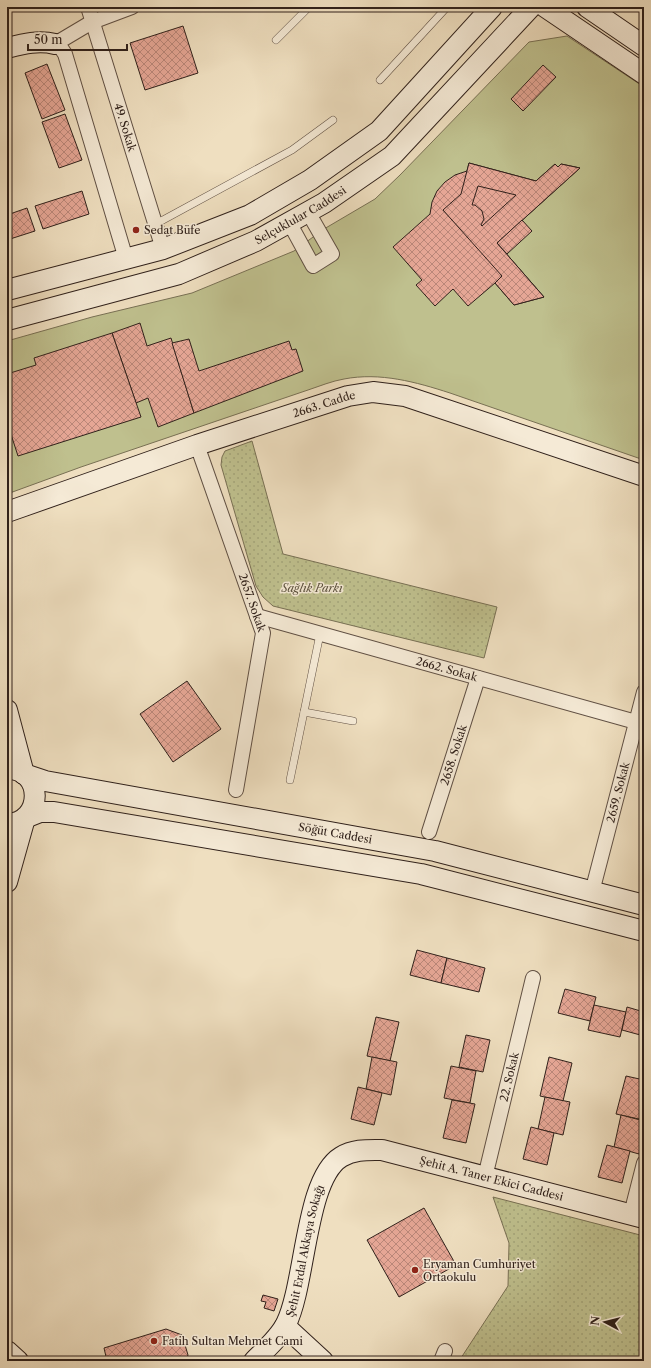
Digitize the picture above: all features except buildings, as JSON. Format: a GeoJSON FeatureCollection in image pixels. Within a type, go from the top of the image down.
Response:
{"type":"FeatureCollection","features":[{"type":"Feature","properties":{"kind":"main road"},"geometry":{"type":"LineString","coordinates":[[7,290],[164,248],[250,215],[310,180],[379,131],[492,7]]}},
{"type":"Feature","properties":{"kind":"main road","name":"Selçuklular Caddesi"},"geometry":{"type":"LineString","coordinates":[[7,320],[179,274],[256,241],[308,212],[392,156],[531,7]]}},
{"type":"Feature","properties":{"kind":"main road"},"geometry":{"type":"LineString","coordinates":[[545,7],[644,74]]}},
{"type":"Feature","properties":{"kind":"main road"},"geometry":{"type":"LineString","coordinates":[[587,7],[644,46]]}},
{"type":"Feature","properties":{"kind":"main road"},"geometry":{"type":"LineString","coordinates":[[7,48],[36,42],[55,44]]}},
{"type":"Feature","properties":{"kind":"main road"},"geometry":{"type":"LineString","coordinates":[[126,259],[134,286]]}},
{"type":"Feature","properties":{"kind":"main road","name":"2663. Cadde"},"geometry":{"type":"LineString","coordinates":[[7,512],[196,445],[348,396],[373,392],[405,396],[644,476]]}},
{"type":"Feature","properties":{"kind":"main road"},"geometry":{"type":"LineString","coordinates":[[7,710],[16,771],[30,780],[34,787],[35,796],[31,811],[16,821],[7,882]]}},
{"type":"Feature","properties":{"kind":"main road","name":"Söğüt Caddesi"},"geometry":{"type":"LineString","coordinates":[[16,771],[45,781],[435,851],[644,905]]}},
{"type":"Feature","properties":{"kind":"main road"},"geometry":{"type":"LineString","coordinates":[[16,821],[40,812],[54,812],[422,874],[644,931]]}},
{"type":"Feature","properties":{"kind":"main road","name":"Şehit A. Taner Ekici Caddesi"},"geometry":{"type":"LineString","coordinates":[[340,1158],[350,1152],[382,1150],[638,1216]]}},
{"type":"Feature","properties":{"kind":"main road","name":"Şehit Erdal Akkaya Sokağı"},"geometry":{"type":"LineString","coordinates":[[254,1361],[273,1342],[285,1326],[293,1307],[318,1189],[331,1166],[340,1158]]}},
{"type":"Feature","properties":{"kind":"main road"},"geometry":{"type":"LineString","coordinates":[[285,1326],[323,1361]]}},
{"type":"Feature","properties":{"kind":"main road"},"geometry":{"type":"LineString","coordinates":[[7,1351],[18,1361]]}},
{"type":"Feature","properties":{"kind":"street","name":"49. Sokak"},"geometry":{"type":"LineString","coordinates":[[88,7],[164,248]]}},
{"type":"Feature","properties":{"kind":"street"},"geometry":{"type":"LineString","coordinates":[[126,259],[65,54],[61,48],[55,44],[92,22],[132,7]]}},
{"type":"Feature","properties":{"kind":"street"},"geometry":{"type":"LineString","coordinates":[[289,222],[313,266],[332,254],[308,212]]}},
{"type":"Feature","properties":{"kind":"street","name":"2657. Sokak"},"geometry":{"type":"LineString","coordinates":[[196,445],[263,633],[236,790]]}},
{"type":"Feature","properties":{"kind":"street","name":"2662. Sokak"},"geometry":{"type":"LineString","coordinates":[[256,616],[636,722]]}},
{"type":"Feature","properties":{"kind":"street","name":"2658. Sokak"},"geometry":{"type":"LineString","coordinates":[[429,832],[478,678]]}},
{"type":"Feature","properties":{"kind":"street","name":"2659. Sokak"},"geometry":{"type":"LineString","coordinates":[[592,892],[638,742],[636,722],[644,692]]}},
{"type":"Feature","properties":{"kind":"street","name":"22. Sokak"},"geometry":{"type":"LineString","coordinates":[[485,1176],[533,978]]}},
{"type":"Feature","properties":{"kind":"street"},"geometry":{"type":"LineString","coordinates":[[638,1216],[644,1162]]}},
{"type":"Feature","properties":{"kind":"lane"},"geometry":{"type":"LineString","coordinates":[[276,40],[309,7]]}},
{"type":"Feature","properties":{"kind":"lane"},"geometry":{"type":"LineString","coordinates":[[380,80],[447,7]]}},
{"type":"Feature","properties":{"kind":"lane"},"geometry":{"type":"LineString","coordinates":[[155,223],[164,220],[292,150],[333,120]]}},
{"type":"Feature","properties":{"kind":"lane"},"geometry":{"type":"LineString","coordinates":[[290,780],[320,634]]}},
{"type":"Feature","properties":{"kind":"lane"},"geometry":{"type":"LineString","coordinates":[[304,712],[353,721]]}},
{"type":"Feature","properties":{"kind":"green space"},"geometry":{"type":"Polygon","coordinates":[[[567,36],[644,87],[644,460],[424,385],[384,377],[357,377],[326,384],[81,467],[7,494],[7,341],[92,317],[192,293],[294,251],[324,229],[375,199],[529,42],[567,36]]]}},
{"type":"Feature","properties":{"kind":"green space","name":"Sağlık Parkı"},"geometry":{"type":"Polygon","coordinates":[[[252,441],[283,554],[497,607],[484,658],[273,606],[263,597],[256,586],[221,465],[222,457],[225,451],[252,441]]]}},
{"type":"Feature","properties":{"kind":"green space"},"geometry":{"type":"Polygon","coordinates":[[[493,1197],[644,1236],[644,1361],[459,1361],[508,1286],[509,1243],[493,1197]]]}},
{"type":"Feature","properties":{"kind":"place","name":"Sedat Büfe"},"geometry":{"type":"Point","coordinates":[136,230]}},
{"type":"Feature","properties":{"kind":"place","name":"Eryaman Cumhuriyet Ortaokulu"},"geometry":{"type":"Point","coordinates":[415,1270]}},
{"type":"Feature","properties":{"kind":"place","name":"Fatih Sultan Mehmet Cami"},"geometry":{"type":"Point","coordinates":[154,1341]}}]}
